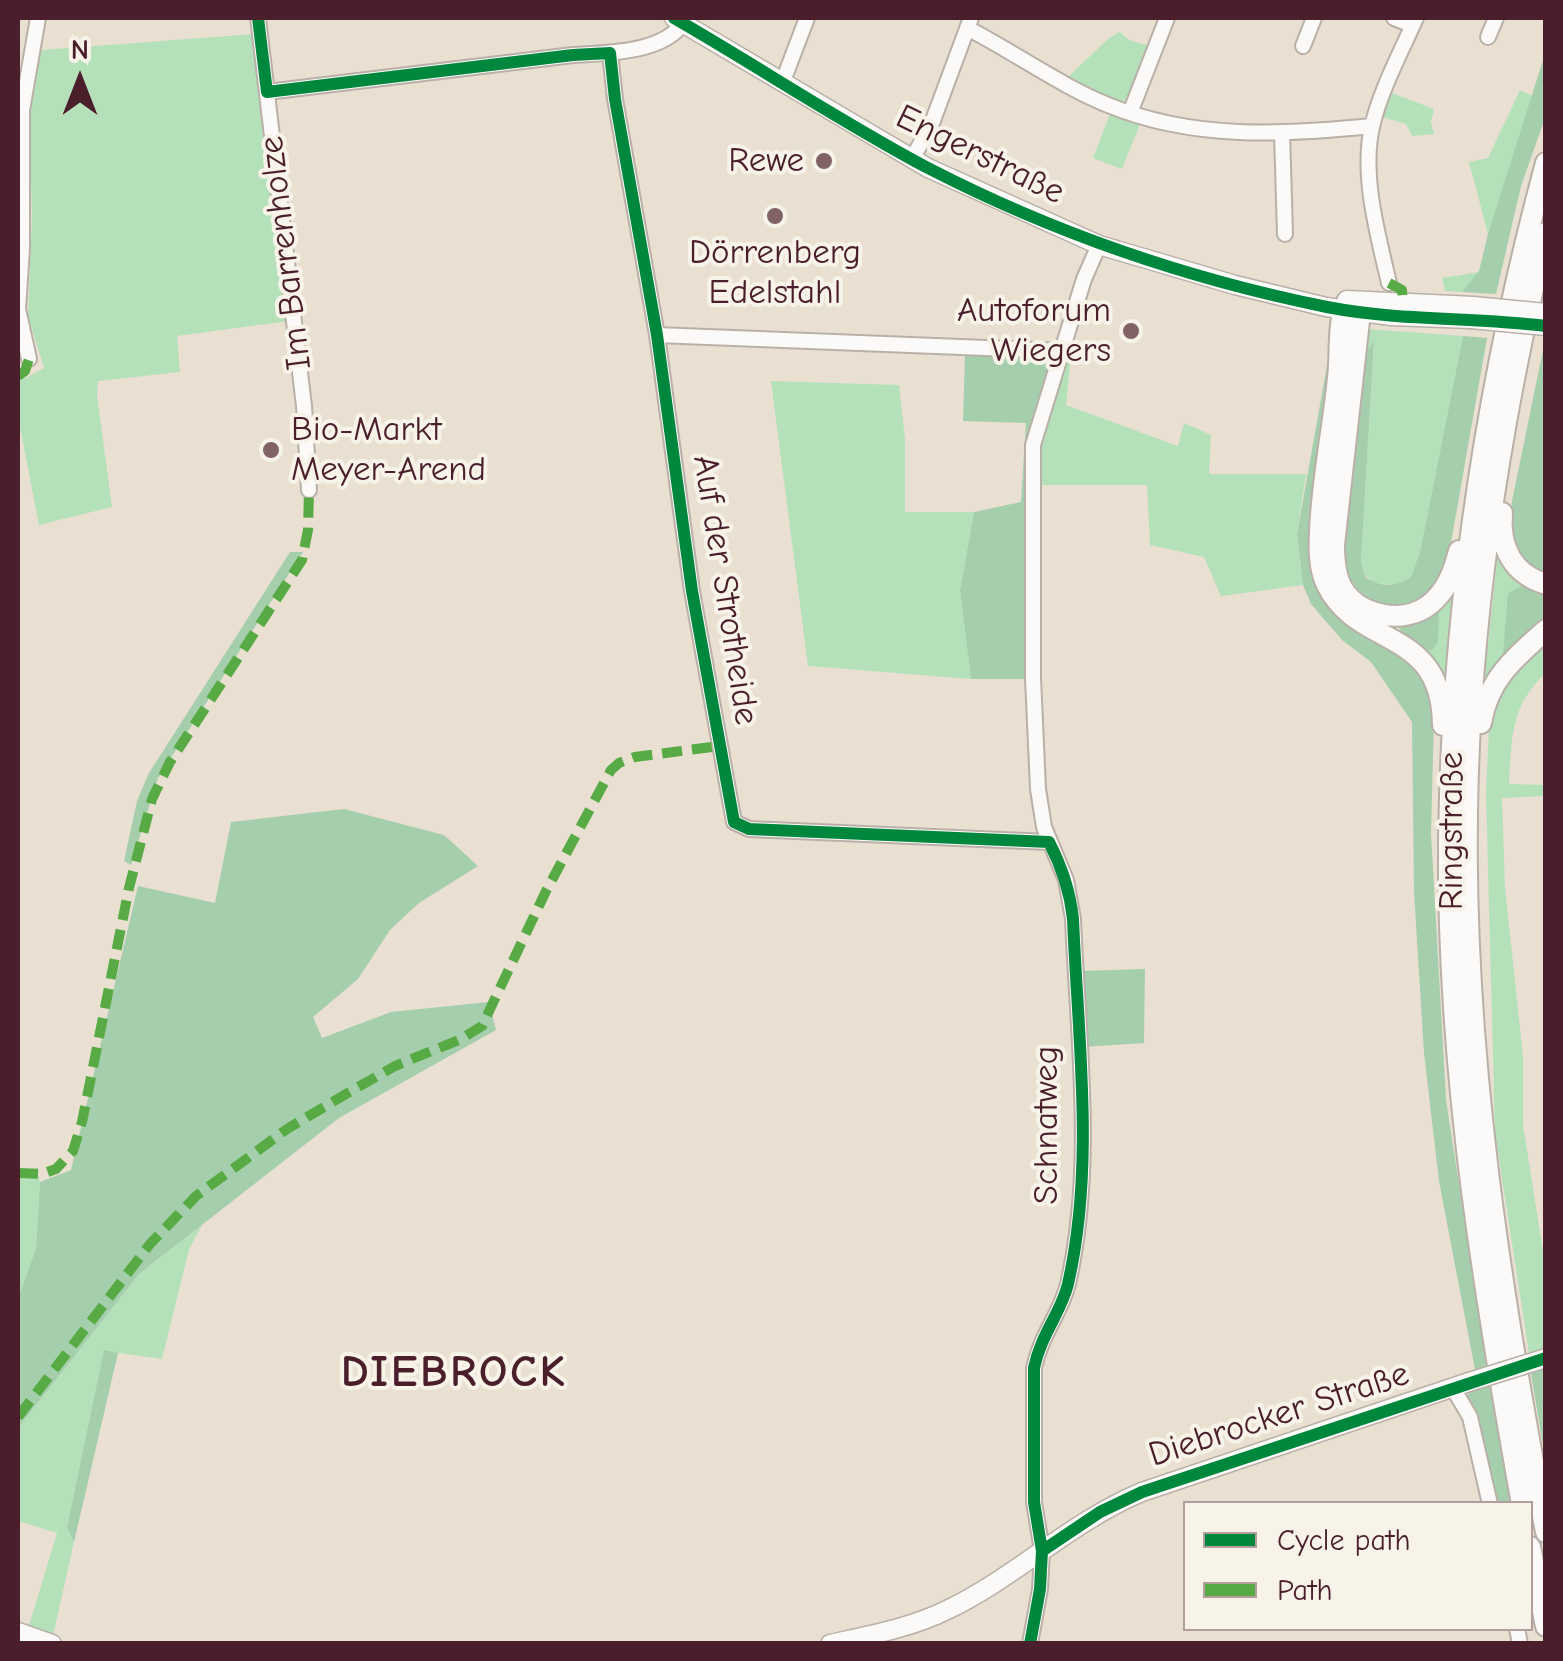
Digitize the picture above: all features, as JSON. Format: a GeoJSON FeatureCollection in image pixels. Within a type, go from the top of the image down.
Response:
{"type":"FeatureCollection","features":[{"type":"Feature","properties":{"kind":"highway","name":"Ringstraße"},"geometry":{"type":"LineString","coordinates":[[1521,1501],[1493,1334],[1462,1101],[1452,949],[1458,806],[1458,644],[1474,513],[1511,303],[1546,163]]}},
{"type":"Feature","properties":{"kind":"highway","name":"Ringstraße"},"geometry":{"type":"LineString","coordinates":[[1546,233],[1508,408],[1458,806],[1480,1098],[1510,1329],[1546,1532]]}},
{"type":"Feature","properties":{"kind":"highway"},"geometry":{"type":"LineString","coordinates":[[1352,307],[1334,545],[1343,590],[1367,610],[1385,616],[1400,616],[1428,605],[1453,573],[1464,523],[1474,513]]}},
{"type":"Feature","properties":{"kind":"highway"},"geometry":{"type":"LineString","coordinates":[[1352,307],[1320,530],[1322,569],[1336,599],[1370,626],[1414,652],[1432,675],[1443,718],[1443,778],[1458,806],[1477,786],[1479,734],[1486,698],[1501,672],[1546,630]]}},
{"type":"Feature","properties":{"kind":"highway"},"geometry":{"type":"LineString","coordinates":[[1508,408],[1515,431],[1501,532],[1512,563],[1524,574],[1546,584]]}},
{"type":"Feature","properties":{"kind":"highway"},"geometry":{"type":"LineString","coordinates":[[1533,1562],[1546,1626]]}},
{"type":"Feature","properties":{"kind":"main road","name":"Engerstraße"},"geometry":{"type":"LineString","coordinates":[[679,20],[912,159],[1098,244],[1234,285],[1352,307],[1546,312]]}},
{"type":"Feature","properties":{"kind":"main road","name":"Engerstraße"},"geometry":{"type":"LineString","coordinates":[[1472,312],[1546,326]]}},
{"type":"Feature","properties":{"kind":"main road","name":"Diebrocker Straße"},"geometry":{"type":"LineString","coordinates":[[830,1644],[925,1621],[972,1597],[1100,1512],[1142,1492],[1546,1358]]}},
{"type":"Feature","properties":{"kind":"main road"},"geometry":{"type":"LineString","coordinates":[[18,1632],[52,1644]]}},
{"type":"Feature","properties":{"kind":"street"},"geometry":{"type":"LineString","coordinates":[[29,359],[18,309],[22,110],[38,18]]}},
{"type":"Feature","properties":{"kind":"street","name":"Im Barrenholze"},"geometry":{"type":"LineString","coordinates":[[258,18],[305,417],[309,490]]}},
{"type":"Feature","properties":{"kind":"street"},"geometry":{"type":"LineString","coordinates":[[783,81],[807,18]]}},
{"type":"Feature","properties":{"kind":"street"},"geometry":{"type":"LineString","coordinates":[[1130,113],[1167,18]]}},
{"type":"Feature","properties":{"kind":"street"},"geometry":{"type":"LineString","coordinates":[[1303,46],[1314,18]]}},
{"type":"Feature","properties":{"kind":"street"},"geometry":{"type":"LineString","coordinates":[[1389,283],[1369,170],[1372,126],[1414,21],[1394,18]]}},
{"type":"Feature","properties":{"kind":"street"},"geometry":{"type":"LineString","coordinates":[[1488,37],[1496,18]]}},
{"type":"Feature","properties":{"kind":"street"},"geometry":{"type":"LineString","coordinates":[[267,92],[610,53],[662,41],[676,34],[679,20]]}},
{"type":"Feature","properties":{"kind":"street"},"geometry":{"type":"LineString","coordinates":[[912,159],[932,123],[969,22],[1086,94],[1130,113],[1236,134],[1372,126]]}},
{"type":"Feature","properties":{"kind":"street","name":"Auf der Strotheide"},"geometry":{"type":"LineString","coordinates":[[610,53],[614,99],[658,335],[692,590],[734,822],[748,829],[1049,842]]}},
{"type":"Feature","properties":{"kind":"street"},"geometry":{"type":"LineString","coordinates":[[1282,133],[1285,234]]}},
{"type":"Feature","properties":{"kind":"street","name":"Schnatweg"},"geometry":{"type":"LineString","coordinates":[[1030,1644],[1042,1552],[1033,1486],[1034,1368],[1038,1347],[1068,1282],[1084,1166],[1073,919],[1066,880],[1049,842],[1038,789],[1033,678],[1033,444],[1098,244]]}},
{"type":"Feature","properties":{"kind":"street"},"geometry":{"type":"LineString","coordinates":[[658,335],[1062,351]]}},
{"type":"Feature","properties":{"kind":"street"},"geometry":{"type":"LineString","coordinates":[[1461,1385],[1489,1501]]}},
{"type":"Feature","properties":{"kind":"green space"},"geometry":{"type":"Polygon","coordinates":[[[1120,32],[1129,40],[1150,46],[1129,98],[1119,103],[1068,77],[1120,32]]]}},
{"type":"Feature","properties":{"kind":"green space"},"geometry":{"type":"Polygon","coordinates":[[[255,34],[289,321],[177,336],[180,372],[98,381],[112,507],[39,525],[18,417],[18,376],[26,378],[44,368],[28,316],[32,216],[29,115],[41,50],[255,34]]]}},
{"type":"Feature","properties":{"kind":"green space"},"geometry":{"type":"Polygon","coordinates":[[[1545,54],[1545,118],[1521,186],[1496,294],[1462,292],[1479,271],[1545,54]]]}},
{"type":"Feature","properties":{"kind":"green space"},"geometry":{"type":"Polygon","coordinates":[[[1520,90],[1533,96],[1488,234],[1469,162],[1488,158],[1520,90]]]}},
{"type":"Feature","properties":{"kind":"green space"},"geometry":{"type":"Polygon","coordinates":[[[1392,93],[1434,109],[1434,134],[1412,136],[1406,124],[1382,117],[1392,93]]]}},
{"type":"Feature","properties":{"kind":"green space"},"geometry":{"type":"Polygon","coordinates":[[[1110,114],[1140,124],[1122,169],[1093,158],[1110,114]]]}},
{"type":"Feature","properties":{"kind":"green space"},"geometry":{"type":"Polygon","coordinates":[[[1479,272],[1462,292],[1445,291],[1442,278],[1479,272]]]}},
{"type":"Feature","properties":{"kind":"green space"},"geometry":{"type":"Polygon","coordinates":[[[1334,326],[1311,542],[1393,647],[1424,675],[1434,717],[1431,833],[1446,1100],[1487,1366],[1475,1370],[1439,1181],[1424,1053],[1414,892],[1412,722],[1371,662],[1342,640],[1311,604],[1303,585],[1297,534],[1334,326]]]}},
{"type":"Feature","properties":{"kind":"green space"},"geometry":{"type":"Polygon","coordinates":[[[1367,329],[1463,336],[1420,552],[1411,577],[1388,585],[1365,576],[1361,560],[1374,343],[1364,355],[1367,329]]]}},
{"type":"Feature","properties":{"kind":"green space"},"geometry":{"type":"Polygon","coordinates":[[[1463,336],[1487,338],[1446,571],[1433,587],[1404,605],[1375,603],[1351,580],[1342,561],[1364,355],[1374,341],[1361,560],[1365,577],[1394,584],[1411,577],[1420,552],[1463,336]]]}},
{"type":"Feature","properties":{"kind":"green space"},"geometry":{"type":"Polygon","coordinates":[[[1545,340],[1545,574],[1529,567],[1517,554],[1509,533],[1545,340]]]}},
{"type":"Feature","properties":{"kind":"green space"},"geometry":{"type":"Polygon","coordinates":[[[965,352],[1047,356],[1053,360],[1040,403],[1028,679],[971,679],[960,591],[974,512],[1021,502],[1026,423],[963,421],[965,352]]]}},
{"type":"Feature","properties":{"kind":"green space"},"geometry":{"type":"Polygon","coordinates":[[[1071,357],[1066,405],[1178,446],[1184,423],[1211,435],[1209,474],[1306,474],[1297,534],[1303,585],[1221,596],[1204,557],[1150,545],[1147,485],[1039,485],[1040,443],[1067,358],[1071,357]]]}},
{"type":"Feature","properties":{"kind":"green space"},"geometry":{"type":"Polygon","coordinates":[[[771,381],[899,385],[905,439],[905,512],[974,512],[960,591],[971,679],[808,666],[771,381]]]}},
{"type":"Feature","properties":{"kind":"green space"},"geometry":{"type":"Polygon","coordinates":[[[1499,542],[1544,592],[1503,653],[1525,638],[1483,692],[1499,542]]]}},
{"type":"Feature","properties":{"kind":"green space"},"geometry":{"type":"Polygon","coordinates":[[[290,552],[303,552],[158,778],[131,865],[124,861],[137,801],[149,773],[290,552]]]}},
{"type":"Feature","properties":{"kind":"green space"},"geometry":{"type":"Polygon","coordinates":[[[1453,584],[1443,693],[1415,648],[1453,584]]]}},
{"type":"Feature","properties":{"kind":"green space"},"geometry":{"type":"Polygon","coordinates":[[[1522,586],[1545,592],[1545,623],[1503,654],[1508,593],[1522,586]]]}},
{"type":"Feature","properties":{"kind":"green space"},"geometry":{"type":"Polygon","coordinates":[[[1439,602],[1438,642],[1432,650],[1413,644],[1395,620],[1439,602]]]}},
{"type":"Feature","properties":{"kind":"green space"},"geometry":{"type":"Polygon","coordinates":[[[1545,641],[1545,673],[1525,698],[1515,724],[1509,784],[1545,785],[1545,796],[1502,798],[1505,888],[1523,1056],[1523,1125],[1546,1270],[1545,1348],[1529,1353],[1495,1133],[1486,793],[1489,726],[1502,686],[1545,641]]]}},
{"type":"Feature","properties":{"kind":"green space"},"geometry":{"type":"Polygon","coordinates":[[[344,809],[444,835],[478,866],[419,903],[390,930],[358,979],[313,1017],[322,1038],[391,1012],[489,1002],[496,1030],[339,1118],[139,1274],[18,1428],[18,1299],[36,1248],[40,1182],[71,1170],[138,886],[215,903],[231,822],[344,809]]]}},
{"type":"Feature","properties":{"kind":"green space"},"geometry":{"type":"Polygon","coordinates":[[[1145,969],[1144,1043],[1083,1047],[1080,971],[1145,969]]]}},
{"type":"Feature","properties":{"kind":"green space"},"geometry":{"type":"Polygon","coordinates":[[[18,1170],[37,1172],[40,1182],[36,1248],[18,1299],[18,1170]]]}},
{"type":"Feature","properties":{"kind":"green space"},"geometry":{"type":"Polygon","coordinates":[[[202,1225],[189,1250],[162,1359],[104,1351],[67,1527],[74,1542],[53,1636],[28,1629],[57,1533],[18,1521],[18,1428],[139,1274],[202,1225]]]}},
{"type":"Feature","properties":{"kind":"green space"},"geometry":{"type":"Polygon","coordinates":[[[104,1350],[118,1353],[74,1542],[67,1527],[104,1350]]]}},
{"type":"Feature","properties":{"kind":"green space"},"geometry":{"type":"Polygon","coordinates":[[[1546,1369],[1545,1458],[1531,1373],[1546,1369]]]}},
{"type":"Feature","properties":{"kind":"green space"},"geometry":{"type":"Polygon","coordinates":[[[1491,1386],[1512,1501],[1495,1501],[1464,1398],[1472,1391],[1491,1386]]]}},
{"type":"Feature","properties":{"kind":"marked path"},"geometry":{"type":"LineString","coordinates":[[1389,283],[1402,290],[1403,303]]}},
{"type":"Feature","properties":{"kind":"marked path"},"geometry":{"type":"LineString","coordinates":[[18,376],[25,371],[29,359]]}},
{"type":"Feature","properties":{"kind":"marked path"},"geometry":{"type":"LineString","coordinates":[[18,1173],[42,1174],[56,1169],[73,1151],[152,799],[170,762],[302,560],[309,490]]}},
{"type":"Feature","properties":{"kind":"marked path"},"geometry":{"type":"LineString","coordinates":[[18,1417],[150,1244],[196,1196],[287,1129],[395,1066],[461,1039],[482,1026],[546,891],[611,770],[635,757],[719,746]]}},
{"type":"Feature","properties":{"kind":"cycle path"},"geometry":{"type":"LineString","coordinates":[[258,18],[267,92],[610,53],[657,335],[692,591],[734,822],[749,829],[1049,842],[1054,851],[1068,889],[1073,919],[1083,1148],[1081,1194],[1068,1284],[1034,1368],[1034,1502],[1042,1551],[1030,1644]]}},
{"type":"Feature","properties":{"kind":"cycle path"},"geometry":{"type":"LineString","coordinates":[[674,18],[928,168],[1024,213],[1123,251],[1224,283],[1327,307],[1381,315],[1546,326]]}},
{"type":"Feature","properties":{"kind":"cycle path"},"geometry":{"type":"LineString","coordinates":[[1042,1551],[1100,1512],[1142,1492],[1546,1358]]}},
{"type":"Feature","properties":{"kind":"place","name":"Rewe"},"geometry":{"type":"Point","coordinates":[824,161]}},
{"type":"Feature","properties":{"kind":"place","name":"Dörrenberg Edelstahl"},"geometry":{"type":"Point","coordinates":[775,216]}},
{"type":"Feature","properties":{"kind":"place","name":"Autoforum Wiegers"},"geometry":{"type":"Point","coordinates":[1131,331]}},
{"type":"Feature","properties":{"kind":"place","name":"Bio-Markt Meyer-Arend"},"geometry":{"type":"Point","coordinates":[271,450]}},
{"type":"Feature","properties":{"kind":"district","name":"DIEBROCK"},"geometry":{"type":"Point","coordinates":[454,1373]}}]}
